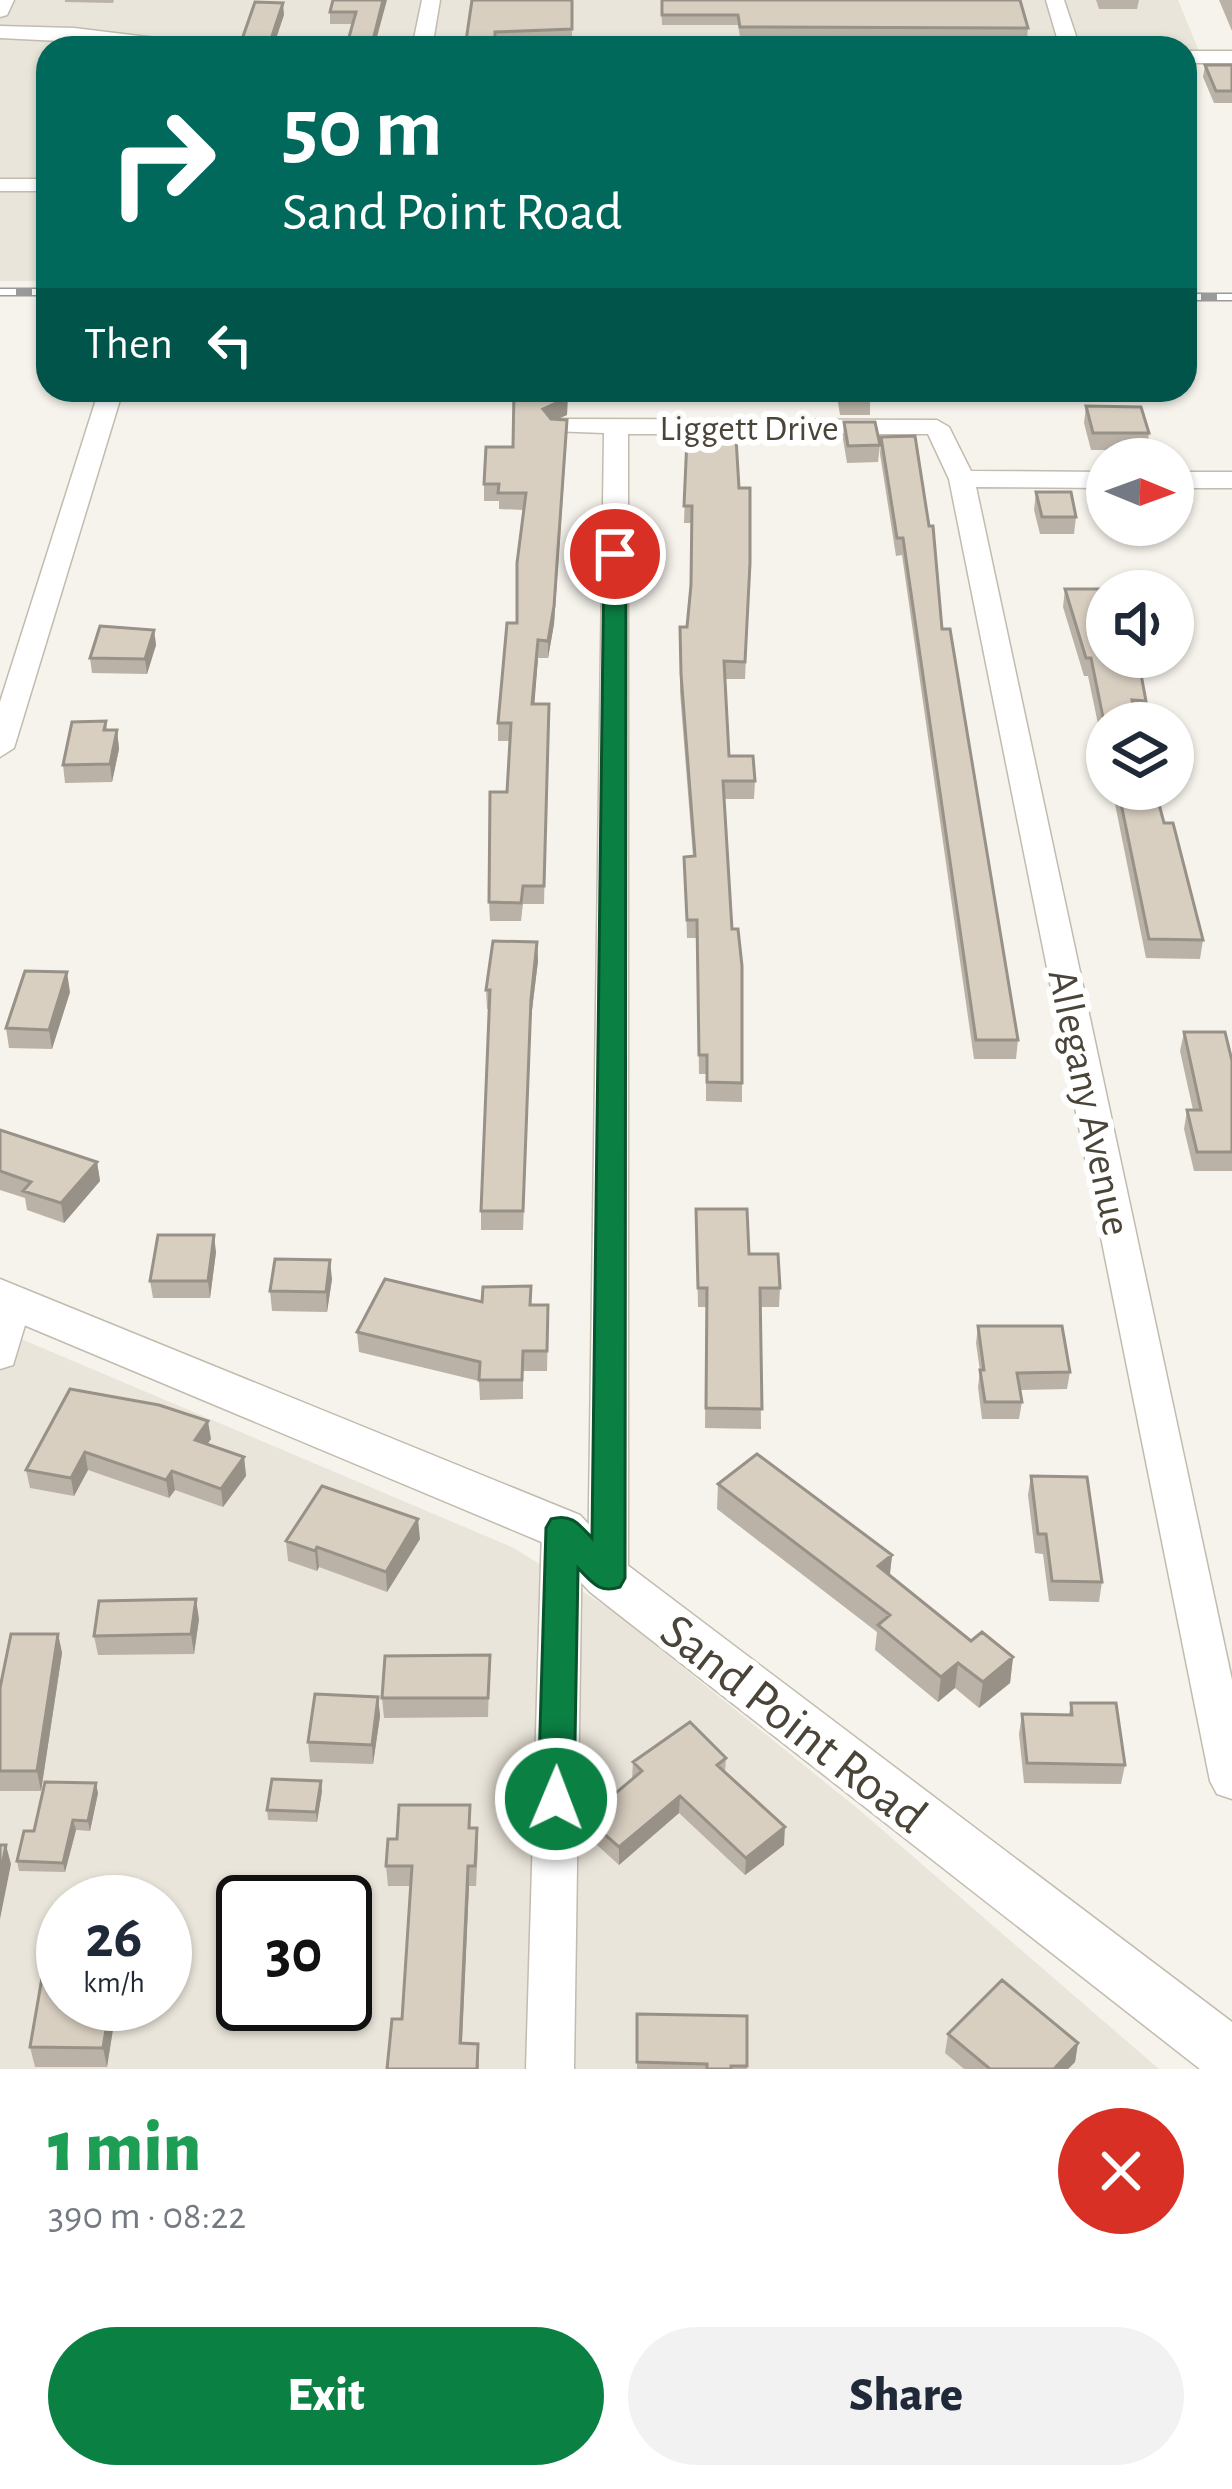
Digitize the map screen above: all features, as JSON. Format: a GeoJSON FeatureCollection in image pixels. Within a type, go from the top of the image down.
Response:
{"type":"FeatureCollection","features":[{"type":"Feature","properties":{"kind":"street"},"geometry":{"type":"LineString","coordinates":[[0,11],[5,0]]}},
{"type":"Feature","properties":{"kind":"street"},"geometry":{"type":"LineString","coordinates":[[424,36],[431,0]]}},
{"type":"Feature","properties":{"kind":"street"},"geometry":{"type":"LineString","coordinates":[[1055,0],[1066,36]]}},
{"type":"Feature","properties":{"kind":"street"},"geometry":{"type":"LineString","coordinates":[[0,32],[41,36]]}},
{"type":"Feature","properties":{"kind":"street"},"geometry":{"type":"LineString","coordinates":[[1197,57],[1232,57]]}},
{"type":"Feature","properties":{"kind":"street"},"geometry":{"type":"LineString","coordinates":[[0,185],[36,185]]}},
{"type":"Feature","properties":{"kind":"street"},"geometry":{"type":"LineString","coordinates":[[0,748],[107,402]]}},
{"type":"Feature","properties":{"kind":"street","name":"Liggett Drive"},"geometry":{"type":"LineString","coordinates":[[560,426],[937,428]]}},
{"type":"Feature","properties":{"kind":"street"},"geometry":{"type":"LineString","coordinates":[[608,1578],[616,426]]}},
{"type":"Feature","properties":{"kind":"street","name":"Allegany Avenue"},"geometry":{"type":"LineString","coordinates":[[937,428],[962,479],[1232,1781]]}},
{"type":"Feature","properties":{"kind":"street"},"geometry":{"type":"LineString","coordinates":[[962,479],[1086,480]]}},
{"type":"Feature","properties":{"kind":"street"},"geometry":{"type":"LineString","coordinates":[[1194,480],[1232,480]]}},
{"type":"Feature","properties":{"kind":"street"},"geometry":{"type":"LineString","coordinates":[[0,1355],[7,1299]]}},
{"type":"Feature","properties":{"kind":"street","name":"Sand Point Road"},"geometry":{"type":"LineString","coordinates":[[7,1299],[562,1528],[608,1578],[1232,2058]]}},
{"type":"Feature","properties":{"kind":"street"},"geometry":{"type":"LineString","coordinates":[[550,2069],[562,1528]]}},
{"type":"Feature","properties":{"kind":"shaded area"},"geometry":{"type":"Polygon","coordinates":[[[0,0],[1178,0],[1193,36],[36,36],[36,281],[0,281],[0,0]]]}},
{"type":"Feature","properties":{"kind":"shaded area"},"geometry":{"type":"Polygon","coordinates":[[[0,1330],[514,1548],[613,1611],[857,1808],[1159,2069],[0,2069],[0,1330]]]}},
{"type":"Feature","properties":{"kind":"building"},"geometry":{"type":"Polygon","coordinates":[[[333,0],[383,0],[374,36],[349,36],[356,12],[330,12],[333,0]]]}},
{"type":"Feature","properties":{"kind":"building"},"geometry":{"type":"Polygon","coordinates":[[[472,0],[572,0],[572,29],[467,36],[472,0]]]}},
{"type":"Feature","properties":{"kind":"building"},"geometry":{"type":"Polygon","coordinates":[[[662,0],[1020,0],[1028,28],[740,27],[738,15],[662,15],[662,0]]]}},
{"type":"Feature","properties":{"kind":"building"},"geometry":{"type":"Polygon","coordinates":[[[255,2],[283,3],[272,36],[243,36],[255,2]]]}},
{"type":"Feature","properties":{"kind":"building"},"geometry":{"type":"Polygon","coordinates":[[[1205,65],[1232,65],[1232,91],[1216,91],[1205,65]]]}},
{"type":"Feature","properties":{"kind":"building"},"geometry":{"type":"Polygon","coordinates":[[[514,402],[558,402],[543,409],[551,419],[567,420],[554,606],[548,641],[538,640],[532,704],[549,704],[544,886],[523,886],[521,903],[489,902],[490,792],[507,792],[511,723],[498,723],[507,623],[517,623],[517,563],[526,493],[498,493],[499,484],[484,484],[486,447],[513,447],[514,402]]]}},
{"type":"Feature","properties":{"kind":"building"},"geometry":{"type":"Polygon","coordinates":[[[1086,406],[1141,407],[1149,433],[1093,433],[1086,406]]]}},
{"type":"Feature","properties":{"kind":"building"},"geometry":{"type":"Polygon","coordinates":[[[844,422],[875,422],[880,445],[848,446],[844,422]]]}},
{"type":"Feature","properties":{"kind":"building"},"geometry":{"type":"Polygon","coordinates":[[[915,436],[929,526],[933,526],[942,629],[950,629],[1018,1040],[976,1040],[903,538],[897,538],[881,437],[915,436]]]}},
{"type":"Feature","properties":{"kind":"building"},"geometry":{"type":"Polygon","coordinates":[[[687,438],[736,438],[739,488],[750,488],[745,662],[724,661],[729,756],[753,756],[755,781],[723,781],[732,929],[738,929],[742,966],[742,1083],[707,1082],[707,1055],[699,1055],[697,920],[687,920],[684,857],[695,856],[680,627],[687,627],[691,585],[692,506],[684,506],[687,438]]]}},
{"type":"Feature","properties":{"kind":"building"},"geometry":{"type":"Polygon","coordinates":[[[1036,492],[1071,492],[1076,517],[1042,517],[1036,492]]]}},
{"type":"Feature","properties":{"kind":"building"},"geometry":{"type":"Polygon","coordinates":[[[1065,589],[1086,589],[1086,658],[1065,589]]]}},
{"type":"Feature","properties":{"kind":"building"},"geometry":{"type":"Polygon","coordinates":[[[100,626],[154,630],[145,659],[90,658],[100,626]]]}},
{"type":"Feature","properties":{"kind":"building"},"geometry":{"type":"Polygon","coordinates":[[[1095,678],[1142,678],[1146,701],[1100,702],[1095,678]]]}},
{"type":"Feature","properties":{"kind":"building"},"geometry":{"type":"Polygon","coordinates":[[[106,721],[104,730],[117,730],[110,764],[63,765],[72,722],[106,721]]]}},
{"type":"Feature","properties":{"kind":"building"},"geometry":{"type":"Polygon","coordinates":[[[1122,810],[1161,810],[1164,823],[1173,823],[1203,940],[1149,939],[1122,810]]]}},
{"type":"Feature","properties":{"kind":"building"},"geometry":{"type":"Polygon","coordinates":[[[493,941],[537,942],[523,1211],[481,1211],[490,990],[486,990],[493,941]]]}},
{"type":"Feature","properties":{"kind":"building"},"geometry":{"type":"Polygon","coordinates":[[[25,971],[67,972],[49,1030],[6,1028],[25,971]]]}},
{"type":"Feature","properties":{"kind":"building"},"geometry":{"type":"Polygon","coordinates":[[[1184,1032],[1225,1032],[1232,1061],[1232,1152],[1197,1152],[1187,1110],[1201,1110],[1184,1032]]]}},
{"type":"Feature","properties":{"kind":"building"},"geometry":{"type":"Polygon","coordinates":[[[0,1130],[97,1162],[61,1203],[23,1191],[31,1182],[0,1171],[0,1130]]]}},
{"type":"Feature","properties":{"kind":"building"},"geometry":{"type":"Polygon","coordinates":[[[696,1209],[747,1209],[749,1254],[778,1254],[780,1288],[760,1288],[762,1409],[706,1408],[707,1288],[698,1288],[696,1209]]]}},
{"type":"Feature","properties":{"kind":"building"},"geometry":{"type":"Polygon","coordinates":[[[158,1235],[214,1235],[208,1281],[150,1281],[158,1235]]]}},
{"type":"Feature","properties":{"kind":"building"},"geometry":{"type":"Polygon","coordinates":[[[275,1259],[330,1260],[326,1292],[270,1291],[275,1259]]]}},
{"type":"Feature","properties":{"kind":"building"},"geometry":{"type":"Polygon","coordinates":[[[385,1279],[482,1302],[483,1287],[531,1286],[530,1305],[548,1305],[547,1351],[523,1351],[522,1380],[479,1380],[480,1362],[357,1332],[385,1279]]]}},
{"type":"Feature","properties":{"kind":"building"},"geometry":{"type":"Polygon","coordinates":[[[978,1326],[1062,1326],[1070,1372],[1017,1373],[1022,1402],[985,1402],[978,1326]]]}},
{"type":"Feature","properties":{"kind":"building"},"geometry":{"type":"Polygon","coordinates":[[[70,1389],[159,1405],[208,1421],[195,1440],[244,1457],[221,1489],[172,1471],[166,1480],[85,1452],[71,1478],[26,1470],[70,1389]]]}},
{"type":"Feature","properties":{"kind":"building"},"geometry":{"type":"Polygon","coordinates":[[[757,1454],[892,1555],[878,1566],[971,1641],[982,1632],[1013,1657],[983,1682],[958,1663],[941,1677],[878,1625],[890,1615],[718,1484],[757,1454]]]}},
{"type":"Feature","properties":{"kind":"building"},"geometry":{"type":"Polygon","coordinates":[[[1031,1476],[1087,1477],[1102,1582],[1052,1581],[1046,1534],[1038,1534],[1031,1476]]]}},
{"type":"Feature","properties":{"kind":"building"},"geometry":{"type":"Polygon","coordinates":[[[322,1486],[418,1519],[386,1572],[286,1541],[322,1486]]]}},
{"type":"Feature","properties":{"kind":"building"},"geometry":{"type":"Polygon","coordinates":[[[196,1599],[191,1634],[94,1636],[99,1601],[196,1599]]]}},
{"type":"Feature","properties":{"kind":"building"},"geometry":{"type":"Polygon","coordinates":[[[11,1634],[58,1634],[37,1771],[0,1771],[0,1688],[11,1634]]]}},
{"type":"Feature","properties":{"kind":"building"},"geometry":{"type":"Polygon","coordinates":[[[490,1655],[488,1698],[382,1698],[385,1656],[490,1655]]]}},
{"type":"Feature","properties":{"kind":"building"},"geometry":{"type":"Polygon","coordinates":[[[315,1694],[378,1697],[372,1745],[308,1742],[315,1694]]]}},
{"type":"Feature","properties":{"kind":"building"},"geometry":{"type":"Polygon","coordinates":[[[1071,1703],[1116,1703],[1125,1765],[1027,1763],[1022,1714],[1072,1715],[1071,1703]]]}},
{"type":"Feature","properties":{"kind":"building"},"geometry":{"type":"Polygon","coordinates":[[[690,1722],[726,1758],[717,1765],[785,1827],[746,1858],[680,1796],[619,1847],[586,1818],[642,1771],[633,1762],[690,1722]]]}},
{"type":"Feature","properties":{"kind":"building"},"geometry":{"type":"Polygon","coordinates":[[[272,1779],[321,1781],[316,1812],[267,1810],[272,1779]]]}},
{"type":"Feature","properties":{"kind":"building"},"geometry":{"type":"Polygon","coordinates":[[[45,1782],[96,1783],[88,1821],[73,1820],[63,1863],[17,1861],[24,1831],[34,1831],[45,1782]]]}},
{"type":"Feature","properties":{"kind":"building"},"geometry":{"type":"Polygon","coordinates":[[[399,1805],[470,1805],[469,1828],[477,1828],[475,1866],[468,1866],[460,2043],[478,2044],[477,2069],[387,2069],[392,2019],[402,2019],[412,1866],[386,1866],[388,1839],[397,1839],[399,1805]]]}},
{"type":"Feature","properties":{"kind":"building"},"geometry":{"type":"Polygon","coordinates":[[[0,1845],[6,1845],[0,1876],[0,1845]]]}},
{"type":"Feature","properties":{"kind":"building"},"geometry":{"type":"Polygon","coordinates":[[[1002,1980],[1078,2043],[1054,2069],[990,2069],[948,2034],[1002,1980]]]}},
{"type":"Feature","properties":{"kind":"building"},"geometry":{"type":"Polygon","coordinates":[[[36,2012],[36,2031],[106,2031],[103,2048],[30,2047],[36,2012]]]}},
{"type":"Feature","properties":{"kind":"building"},"geometry":{"type":"Polygon","coordinates":[[[637,2014],[747,2016],[747,2066],[707,2069],[707,2064],[637,2062],[637,2014]]]}},
{"type":"Feature","properties":{"kind":"railway"},"geometry":{"type":"LineString","coordinates":[[0,292],[36,292]]}},
{"type":"Feature","properties":{"kind":"railway"},"geometry":{"type":"LineString","coordinates":[[1197,297],[1232,297]]}},
{"type":"Feature","properties":{"kind":"route"},"geometry":{"type":"LineString","coordinates":[[556,1799],[562,1528],[608,1578],[615,554]]}}]}
